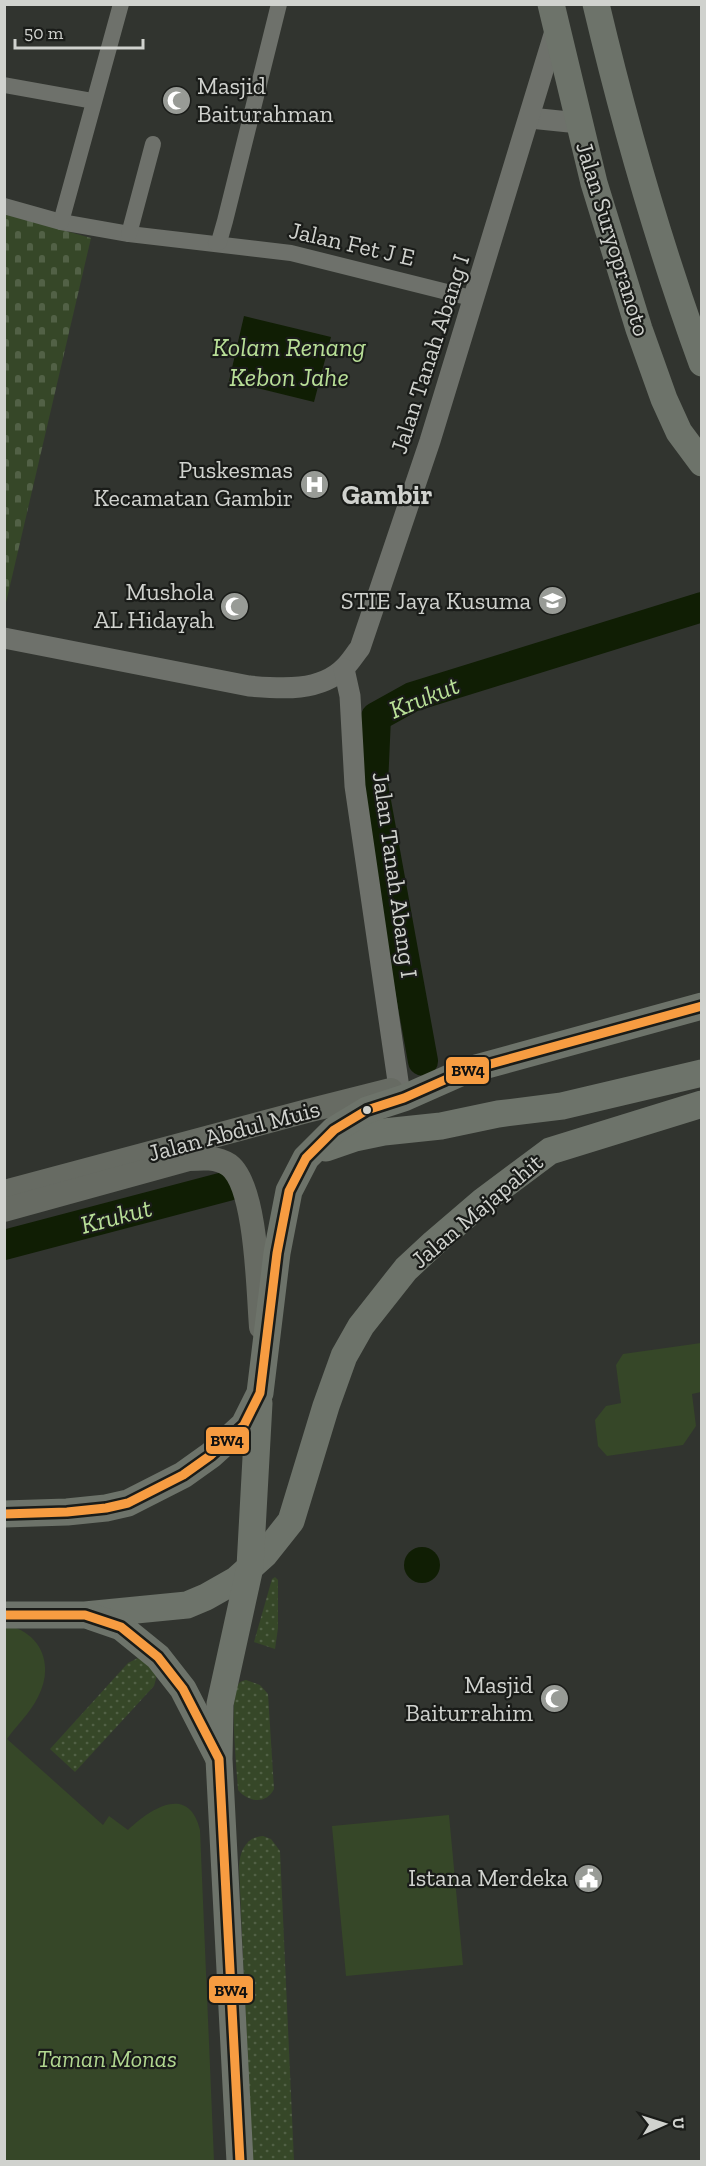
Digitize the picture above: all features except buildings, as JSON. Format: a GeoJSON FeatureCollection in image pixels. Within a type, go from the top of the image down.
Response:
{"type":"FeatureCollection","features":[{"type":"Feature","properties":{"kind":"main road","name":"Jalan Suryopranoto"},"geometry":{"type":"LineString","coordinates":[[596,4],[615,84],[644,188],[702,363]]}},
{"type":"Feature","properties":{"kind":"main road","name":"Jalan Suryopranoto"},"geometry":{"type":"LineString","coordinates":[[553,16],[594,183],[632,307],[664,399],[679,432],[702,463]]}},
{"type":"Feature","properties":{"kind":"main road"},"geometry":{"type":"LineString","coordinates":[[240,2162],[219,1760],[220,1704],[250,1567],[260,1393],[277,1253],[289,1191],[306,1158],[334,1130],[367,1110],[404,1098],[465,1071],[702,1006]]}},
{"type":"Feature","properties":{"kind":"main road","name":"Jalan Abdul Muis"},"geometry":{"type":"LineString","coordinates":[[4,1192],[296,1113],[465,1071]]}},
{"type":"Feature","properties":{"kind":"main road"},"geometry":{"type":"LineString","coordinates":[[306,1158],[355,1138],[384,1132],[441,1126],[498,1114],[562,1106],[702,1073]]}},
{"type":"Feature","properties":{"kind":"main road","name":"Jalan Majapahit"},"geometry":{"type":"LineString","coordinates":[[4,1615],[85,1614],[187,1605],[236,1580],[272,1546],[291,1521],[326,1406],[344,1356],[360,1326],[406,1269],[483,1201],[550,1151],[702,1104]]}},
{"type":"Feature","properties":{"kind":"main road","name":"Jalan Abdul Muis"},"geometry":{"type":"LineString","coordinates":[[4,1210],[189,1159],[210,1158],[228,1164],[239,1175],[248,1199],[264,1356]]}},
{"type":"Feature","properties":{"kind":"main road"},"geometry":{"type":"LineString","coordinates":[[4,1514],[106,1508],[143,1497],[183,1475],[211,1455],[244,1425],[260,1393]]}},
{"type":"Feature","properties":{"kind":"main road"},"geometry":{"type":"LineString","coordinates":[[85,1614],[121,1627],[158,1657],[183,1689],[219,1760]]}},
{"type":"Feature","properties":{"kind":"street"},"geometry":{"type":"LineString","coordinates":[[61,222],[121,4]]}},
{"type":"Feature","properties":{"kind":"street"},"geometry":{"type":"LineString","coordinates":[[216,243],[219,242],[225,221],[279,4]]}},
{"type":"Feature","properties":{"kind":"street","name":"Jalan Tanah Abang I"},"geometry":{"type":"LineString","coordinates":[[4,638],[249,686],[291,689],[318,684],[344,669],[360,648],[430,441],[530,118],[553,16]]}},
{"type":"Feature","properties":{"kind":"street"},"geometry":{"type":"LineString","coordinates":[[4,85],[93,101]]}},
{"type":"Feature","properties":{"kind":"street"},"geometry":{"type":"LineString","coordinates":[[530,118],[579,123]]}},
{"type":"Feature","properties":{"kind":"street"},"geometry":{"type":"LineString","coordinates":[[129,234],[153,144]]}},
{"type":"Feature","properties":{"kind":"street","name":"Jalan Fet J E"},"geometry":{"type":"LineString","coordinates":[[4,206],[61,222],[129,234],[291,253],[475,299]]}},
{"type":"Feature","properties":{"kind":"street","name":"Jalan Tanah Abang I"},"geometry":{"type":"LineString","coordinates":[[344,669],[350,696],[355,786],[399,1088]]}},
{"type":"Feature","properties":{"kind":"green space"},"geometry":{"type":"Polygon","coordinates":[[[5,214],[91,238],[5,607],[5,214]]]}},
{"type":"Feature","properties":{"kind":"green space"},"geometry":{"type":"Polygon","coordinates":[[[701,1343],[701,1392],[692,1394],[696,1426],[683,1445],[607,1456],[598,1446],[595,1420],[606,1406],[621,1403],[616,1365],[623,1354],[701,1343]]]}},
{"type":"Feature","properties":{"kind":"green space"},"geometry":{"type":"Polygon","coordinates":[[[275,1577],[278,1580],[278,1628],[275,1649],[254,1642],[272,1579],[275,1577]]]}},
{"type":"Feature","properties":{"kind":"green space","name":"Taman Monas"},"geometry":{"type":"Polygon","coordinates":[[[4,1624],[17,1628],[36,1642],[41,1651],[45,1673],[43,1685],[35,1703],[7,1739],[103,1825],[109,1816],[128,1830],[147,1814],[168,1804],[178,1804],[187,1808],[195,1816],[200,1830],[214,2161],[5,2161],[4,1624]]]}},
{"type":"Feature","properties":{"kind":"green space"},"geometry":{"type":"Polygon","coordinates":[[[138,1658],[144,1659],[157,1675],[154,1686],[75,1772],[50,1749],[128,1663],[138,1658]]]}},
{"type":"Feature","properties":{"kind":"green space"},"geometry":{"type":"Polygon","coordinates":[[[246,1680],[260,1685],[268,1694],[274,1789],[262,1800],[247,1797],[238,1790],[234,1704],[238,1685],[246,1680]]]}},
{"type":"Feature","properties":{"kind":"green space"},"geometry":{"type":"Polygon","coordinates":[[[449,1815],[463,1965],[346,1976],[332,1826],[449,1815]]]}},
{"type":"Feature","properties":{"kind":"green space"},"geometry":{"type":"Polygon","coordinates":[[[263,1836],[271,1839],[280,1851],[294,2161],[252,2161],[239,1866],[241,1855],[248,1842],[263,1836]]]}},
{"type":"Feature","properties":{"kind":"water","name":"Kolam Renang Kebon Jahe"},"geometry":{"type":"Polygon","coordinates":[[[244,316],[331,337],[314,402],[229,381],[244,316]]]}},
{"type":"Feature","properties":{"kind":"water"},"geometry":{"type":"Polygon","coordinates":[[[422,1547],[435,1552],[440,1565],[435,1578],[422,1583],[409,1578],[404,1565],[409,1552],[422,1547]]]}},
{"type":"Feature","properties":{"kind":"waterway","name":"Krukut"},"geometry":{"type":"LineString","coordinates":[[423,1061],[373,785],[376,717],[412,697],[702,607]]}},
{"type":"Feature","properties":{"kind":"waterway","name":"Krukut"},"geometry":{"type":"LineString","coordinates":[[4,1245],[228,1186]]}},
{"type":"Feature","properties":{"kind":"transit line","name":"BW4"},"geometry":{"type":"LineString","coordinates":[[4,1514],[67,1512],[128,1503],[183,1475],[211,1455],[244,1425],[260,1393],[277,1253],[289,1191],[306,1158],[334,1130],[367,1110],[404,1098],[465,1071],[702,1006]]}},
{"type":"Feature","properties":{"kind":"transit line","name":"BW4"},"geometry":{"type":"LineString","coordinates":[[4,1615],[85,1615],[121,1627],[158,1657],[183,1689],[219,1759],[240,2162]]}},
{"type":"Feature","properties":{"kind":"place","name":"Masjid Baiturahman"},"geometry":{"type":"Point","coordinates":[176,100]}},
{"type":"Feature","properties":{"kind":"place","name":"Puskesmas Kecamatan Gambir"},"geometry":{"type":"Point","coordinates":[314,484]}},
{"type":"Feature","properties":{"kind":"place","name":"STIE Jaya Kusuma"},"geometry":{"type":"Point","coordinates":[552,601]}},
{"type":"Feature","properties":{"kind":"place","name":"Mushola AL Hidayah"},"geometry":{"type":"Point","coordinates":[235,606]}},
{"type":"Feature","properties":{"kind":"place","name":"Masjid Baiturrahim"},"geometry":{"type":"Point","coordinates":[554,1699]}},
{"type":"Feature","properties":{"kind":"place","name":"Istana Merdeka"},"geometry":{"type":"Point","coordinates":[589,1878]}},
{"type":"Feature","properties":{"kind":"district","name":"Gambir"},"geometry":{"type":"Point","coordinates":[387,495]}}]}
